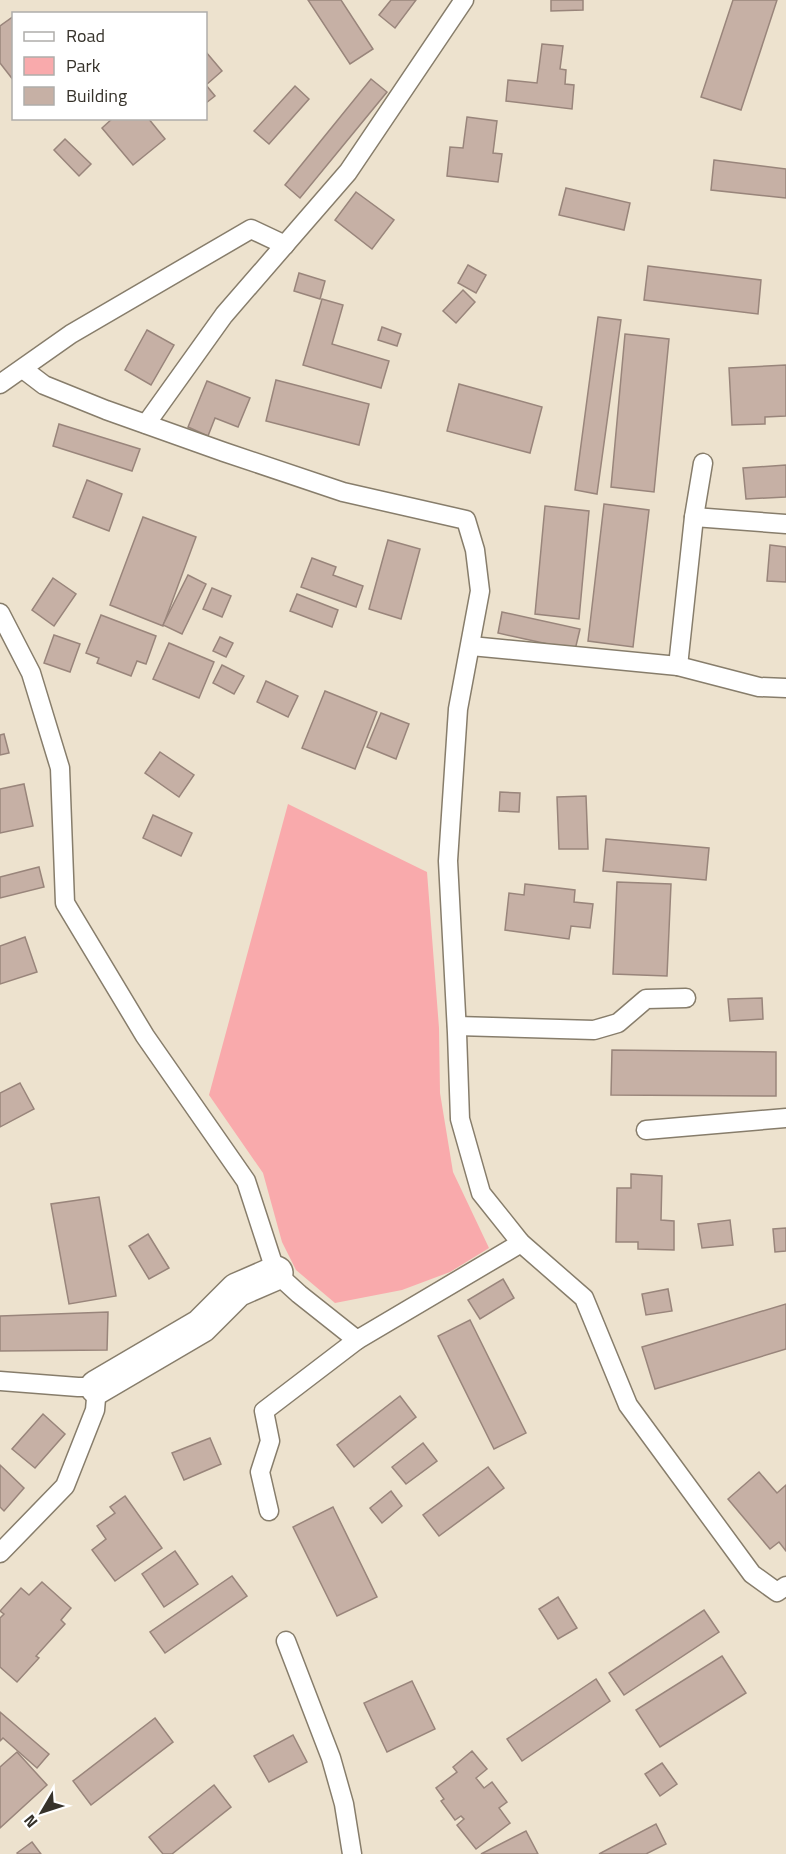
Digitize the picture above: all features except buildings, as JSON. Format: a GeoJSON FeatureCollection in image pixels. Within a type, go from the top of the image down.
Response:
{"type":"FeatureCollection","features":[{"type":"Feature","properties":{"kind":"street"},"geometry":{"type":"LineString","coordinates":[[97,1387],[201,1326],[237,1290],[276,1273]]}},
{"type":"Feature","properties":{"kind":"lane"},"geometry":{"type":"LineString","coordinates":[[146,424],[224,315],[348,172],[464,0]]}},
{"type":"Feature","properties":{"kind":"lane"},"geometry":{"type":"LineString","coordinates":[[0,384],[71,334],[251,230],[285,245]]}},
{"type":"Feature","properties":{"kind":"lane"},"geometry":{"type":"LineString","coordinates":[[23,369],[44,385],[146,424],[343,492],[466,520],[475,550],[480,591],[459,709],[448,861],[460,1119],[481,1193],[521,1243],[584,1298],[628,1405],[752,1574],[777,1592],[786,1586]]}},
{"type":"Feature","properties":{"kind":"lane"},"geometry":{"type":"LineString","coordinates":[[678,666],[694,517],[703,462]]}},
{"type":"Feature","properties":{"kind":"lane"},"geometry":{"type":"LineString","coordinates":[[694,517],[786,525]]}},
{"type":"Feature","properties":{"kind":"lane"},"geometry":{"type":"LineString","coordinates":[[0,613],[31,673],[60,768],[65,903],[145,1036],[246,1181],[276,1273],[357,1340]]}},
{"type":"Feature","properties":{"kind":"lane"},"geometry":{"type":"LineString","coordinates":[[471,645],[678,666],[759,687],[786,688]]}},
{"type":"Feature","properties":{"kind":"lane"},"geometry":{"type":"LineString","coordinates":[[457,1026],[594,1030],[618,1023],[646,999],[686,998]]}},
{"type":"Feature","properties":{"kind":"lane"},"geometry":{"type":"LineString","coordinates":[[646,1130],[786,1118]]}},
{"type":"Feature","properties":{"kind":"lane"},"geometry":{"type":"LineString","coordinates":[[270,1511],[260,1472],[270,1441],[264,1411],[357,1340],[521,1243]]}},
{"type":"Feature","properties":{"kind":"lane"},"geometry":{"type":"LineString","coordinates":[[0,1381],[67,1387],[97,1387],[95,1410],[65,1486],[0,1553]]}},
{"type":"Feature","properties":{"kind":"lane"},"geometry":{"type":"LineString","coordinates":[[286,1641],[331,1758],[344,1804],[352,1854]]}},
{"type":"Feature","properties":{"kind":"green space"},"geometry":{"type":"Polygon","coordinates":[[[288,804],[427,872],[439,1028],[440,1093],[453,1172],[489,1248],[450,1272],[402,1290],[335,1303],[296,1270],[282,1242],[263,1173],[209,1095],[288,804]]]}}]}
